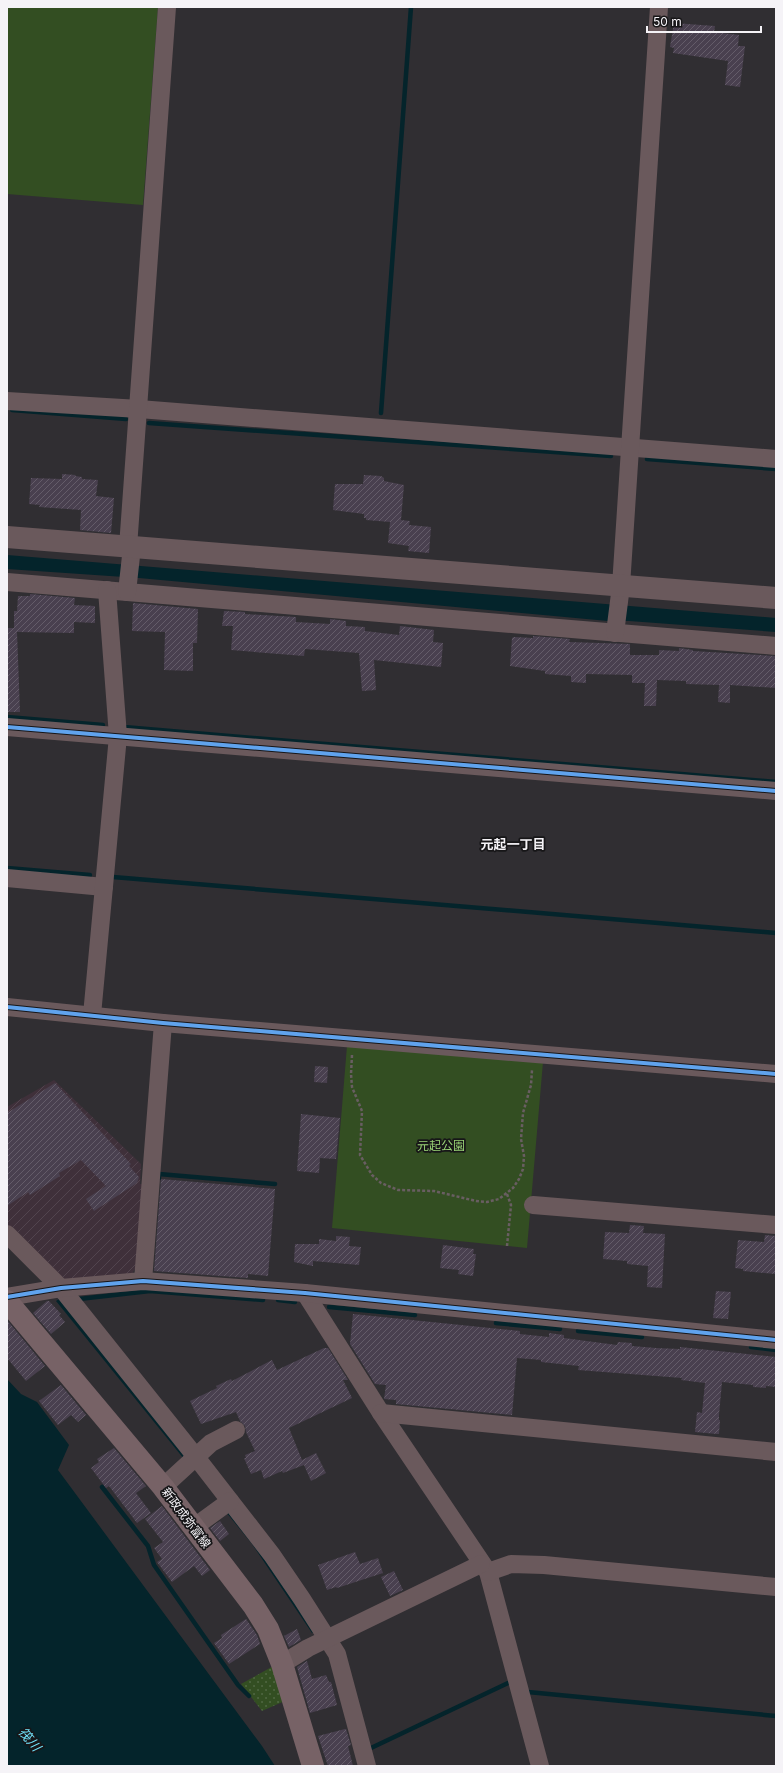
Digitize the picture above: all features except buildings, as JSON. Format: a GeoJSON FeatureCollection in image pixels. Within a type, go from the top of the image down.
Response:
{"type":"FeatureCollection","features":[{"type":"Feature","properties":{"kind":"main road","name":"新政成弥富線"},"geometry":{"type":"LineString","coordinates":[[7,1301],[163,1487],[253,1605],[268,1630],[282,1664],[313,1766]]}},
{"type":"Feature","properties":{"kind":"street"},"geometry":{"type":"LineString","coordinates":[[128,588],[167,7]]}},
{"type":"Feature","properties":{"kind":"street"},"geometry":{"type":"LineString","coordinates":[[616,629],[630,448],[659,7]]}},
{"type":"Feature","properties":{"kind":"street"},"geometry":{"type":"LineString","coordinates":[[7,401],[139,409],[776,459]]}},
{"type":"Feature","properties":{"kind":"street"},"geometry":{"type":"LineString","coordinates":[[7,537],[131,550],[620,591],[776,598]]}},
{"type":"Feature","properties":{"kind":"street"},"geometry":{"type":"LineString","coordinates":[[7,582],[107,590],[128,588],[616,629],[776,646]]}},
{"type":"Feature","properties":{"kind":"street"},"geometry":{"type":"LineString","coordinates":[[92,1015],[118,736],[107,590]]}},
{"type":"Feature","properties":{"kind":"street"},"geometry":{"type":"LineString","coordinates":[[7,727],[776,791]]}},
{"type":"Feature","properties":{"kind":"street"},"geometry":{"type":"LineString","coordinates":[[7,878],[104,886]]}},
{"type":"Feature","properties":{"kind":"street"},"geometry":{"type":"LineString","coordinates":[[7,1008],[163,1023],[776,1074]]}},
{"type":"Feature","properties":{"kind":"street"},"geometry":{"type":"LineString","coordinates":[[143,1281],[163,1023]]}},
{"type":"Feature","properties":{"kind":"street"},"geometry":{"type":"LineString","coordinates":[[533,1205],[776,1225]]}},
{"type":"Feature","properties":{"kind":"street"},"geometry":{"type":"LineString","coordinates":[[7,1234],[61,1288],[272,1555],[328,1638],[337,1654],[367,1766]]}},
{"type":"Feature","properties":{"kind":"street"},"geometry":{"type":"LineString","coordinates":[[7,1297],[61,1288],[143,1281],[305,1293],[776,1340]]}},
{"type":"Feature","properties":{"kind":"street"},"geometry":{"type":"LineString","coordinates":[[305,1293],[484,1568],[540,1766]]}},
{"type":"Feature","properties":{"kind":"street"},"geometry":{"type":"LineString","coordinates":[[382,1413],[776,1452]]}},
{"type":"Feature","properties":{"kind":"street"},"geometry":{"type":"LineString","coordinates":[[163,1487],[211,1443],[236,1430]]}},
{"type":"Feature","properties":{"kind":"street"},"geometry":{"type":"LineString","coordinates":[[194,1528],[230,1501]]}},
{"type":"Feature","properties":{"kind":"street"},"geometry":{"type":"LineString","coordinates":[[282,1664],[328,1638],[484,1568],[511,1564],[544,1565],[776,1588]]}},
{"type":"Feature","properties":{"kind":"path"},"geometry":{"type":"LineString","coordinates":[[354,1039],[351,1074],[352,1087],[362,1110],[360,1155],[372,1176],[381,1183],[398,1190],[434,1191],[463,1199],[487,1202],[499,1199],[507,1194],[520,1179],[523,1169],[524,1156],[521,1139],[530,1085],[533,1054]]}},
{"type":"Feature","properties":{"kind":"path"},"geometry":{"type":"LineString","coordinates":[[507,1194],[512,1205],[508,1246]]}},
{"type":"Feature","properties":{"kind":"shaded area"},"geometry":{"type":"Polygon","coordinates":[[[54,1080],[141,1164],[140,1184],[143,1184],[136,1267],[132,1274],[59,1282],[7,1229],[7,1107],[54,1080]]]}},
{"type":"Feature","properties":{"kind":"green space"},"geometry":{"type":"Polygon","coordinates":[[[7,7],[158,7],[143,205],[7,194],[7,7]]]}},
{"type":"Feature","properties":{"kind":"green space","name":"元起公園"},"geometry":{"type":"Polygon","coordinates":[[[347,1046],[543,1062],[527,1248],[332,1228],[347,1046]]]}},
{"type":"Feature","properties":{"kind":"green space"},"geometry":{"type":"Polygon","coordinates":[[[277,1664],[287,1700],[262,1711],[241,1684],[277,1664]]]}},
{"type":"Feature","properties":{"kind":"water"},"geometry":{"type":"Polygon","coordinates":[[[7,555],[776,618],[776,632],[629,621],[608,621],[139,578],[7,569],[7,555]]]}},
{"type":"Feature","properties":{"kind":"water"},"geometry":{"type":"Polygon","coordinates":[[[59,1299],[188,1456],[184,1459],[56,1301],[59,1299]]]}},
{"type":"Feature","properties":{"kind":"water","name":"筏川"},"geometry":{"type":"Polygon","coordinates":[[[7,1379],[21,1394],[37,1402],[69,1445],[58,1470],[262,1746],[275,1766],[7,1766],[7,1379]]]}},
{"type":"Feature","properties":{"kind":"water"},"geometry":{"type":"Polygon","coordinates":[[[229,1509],[317,1631],[312,1633],[252,1544],[226,1512],[229,1509]]]}},
{"type":"Feature","properties":{"kind":"waterway"},"geometry":{"type":"LineString","coordinates":[[381,413],[411,7]]}},
{"type":"Feature","properties":{"kind":"waterway"},"geometry":{"type":"LineString","coordinates":[[12,410],[126,419]]}},
{"type":"Feature","properties":{"kind":"waterway"},"geometry":{"type":"LineString","coordinates":[[149,423],[611,456]]}},
{"type":"Feature","properties":{"kind":"waterway"},"geometry":{"type":"LineString","coordinates":[[647,459],[776,469]]}},
{"type":"Feature","properties":{"kind":"waterway"},"geometry":{"type":"LineString","coordinates":[[7,717],[103,725]]}},
{"type":"Feature","properties":{"kind":"waterway"},"geometry":{"type":"LineString","coordinates":[[124,727],[776,782]]}},
{"type":"Feature","properties":{"kind":"waterway"},"geometry":{"type":"LineString","coordinates":[[7,868],[90,875]]}},
{"type":"Feature","properties":{"kind":"waterway"},"geometry":{"type":"LineString","coordinates":[[113,877],[776,933]]}},
{"type":"Feature","properties":{"kind":"waterway"},"geometry":{"type":"LineString","coordinates":[[159,1178],[159,1174],[275,1184]]}},
{"type":"Feature","properties":{"kind":"waterway"},"geometry":{"type":"LineString","coordinates":[[79,1299],[150,1291],[263,1300]]}},
{"type":"Feature","properties":{"kind":"waterway"},"geometry":{"type":"LineString","coordinates":[[278,1300],[295,1302]]}},
{"type":"Feature","properties":{"kind":"waterway"},"geometry":{"type":"LineString","coordinates":[[329,1307],[415,1315]]}},
{"type":"Feature","properties":{"kind":"waterway"},"geometry":{"type":"LineString","coordinates":[[496,1323],[560,1329]]}},
{"type":"Feature","properties":{"kind":"waterway"},"geometry":{"type":"LineString","coordinates":[[578,1331],[642,1337]]}},
{"type":"Feature","properties":{"kind":"waterway"},"geometry":{"type":"LineString","coordinates":[[751,1347],[776,1350]]}},
{"type":"Feature","properties":{"kind":"waterway"},"geometry":{"type":"LineString","coordinates":[[102,1487],[148,1546],[154,1565],[238,1685],[249,1696]]}},
{"type":"Feature","properties":{"kind":"waterway"},"geometry":{"type":"LineString","coordinates":[[371,1748],[508,1683]]}},
{"type":"Feature","properties":{"kind":"waterway"},"geometry":{"type":"LineString","coordinates":[[528,1692],[776,1716]]}},
{"type":"Feature","properties":{"kind":"cycle path"},"geometry":{"type":"LineString","coordinates":[[7,727],[776,791]]}},
{"type":"Feature","properties":{"kind":"cycle path"},"geometry":{"type":"LineString","coordinates":[[7,1007],[163,1023],[776,1074]]}},
{"type":"Feature","properties":{"kind":"cycle path"},"geometry":{"type":"LineString","coordinates":[[7,1297],[61,1288],[143,1281],[305,1293],[776,1340]]}},
{"type":"Feature","properties":{"kind":"district","name":"元起一丁目"},"geometry":{"type":"Point","coordinates":[513,844]}}]}
